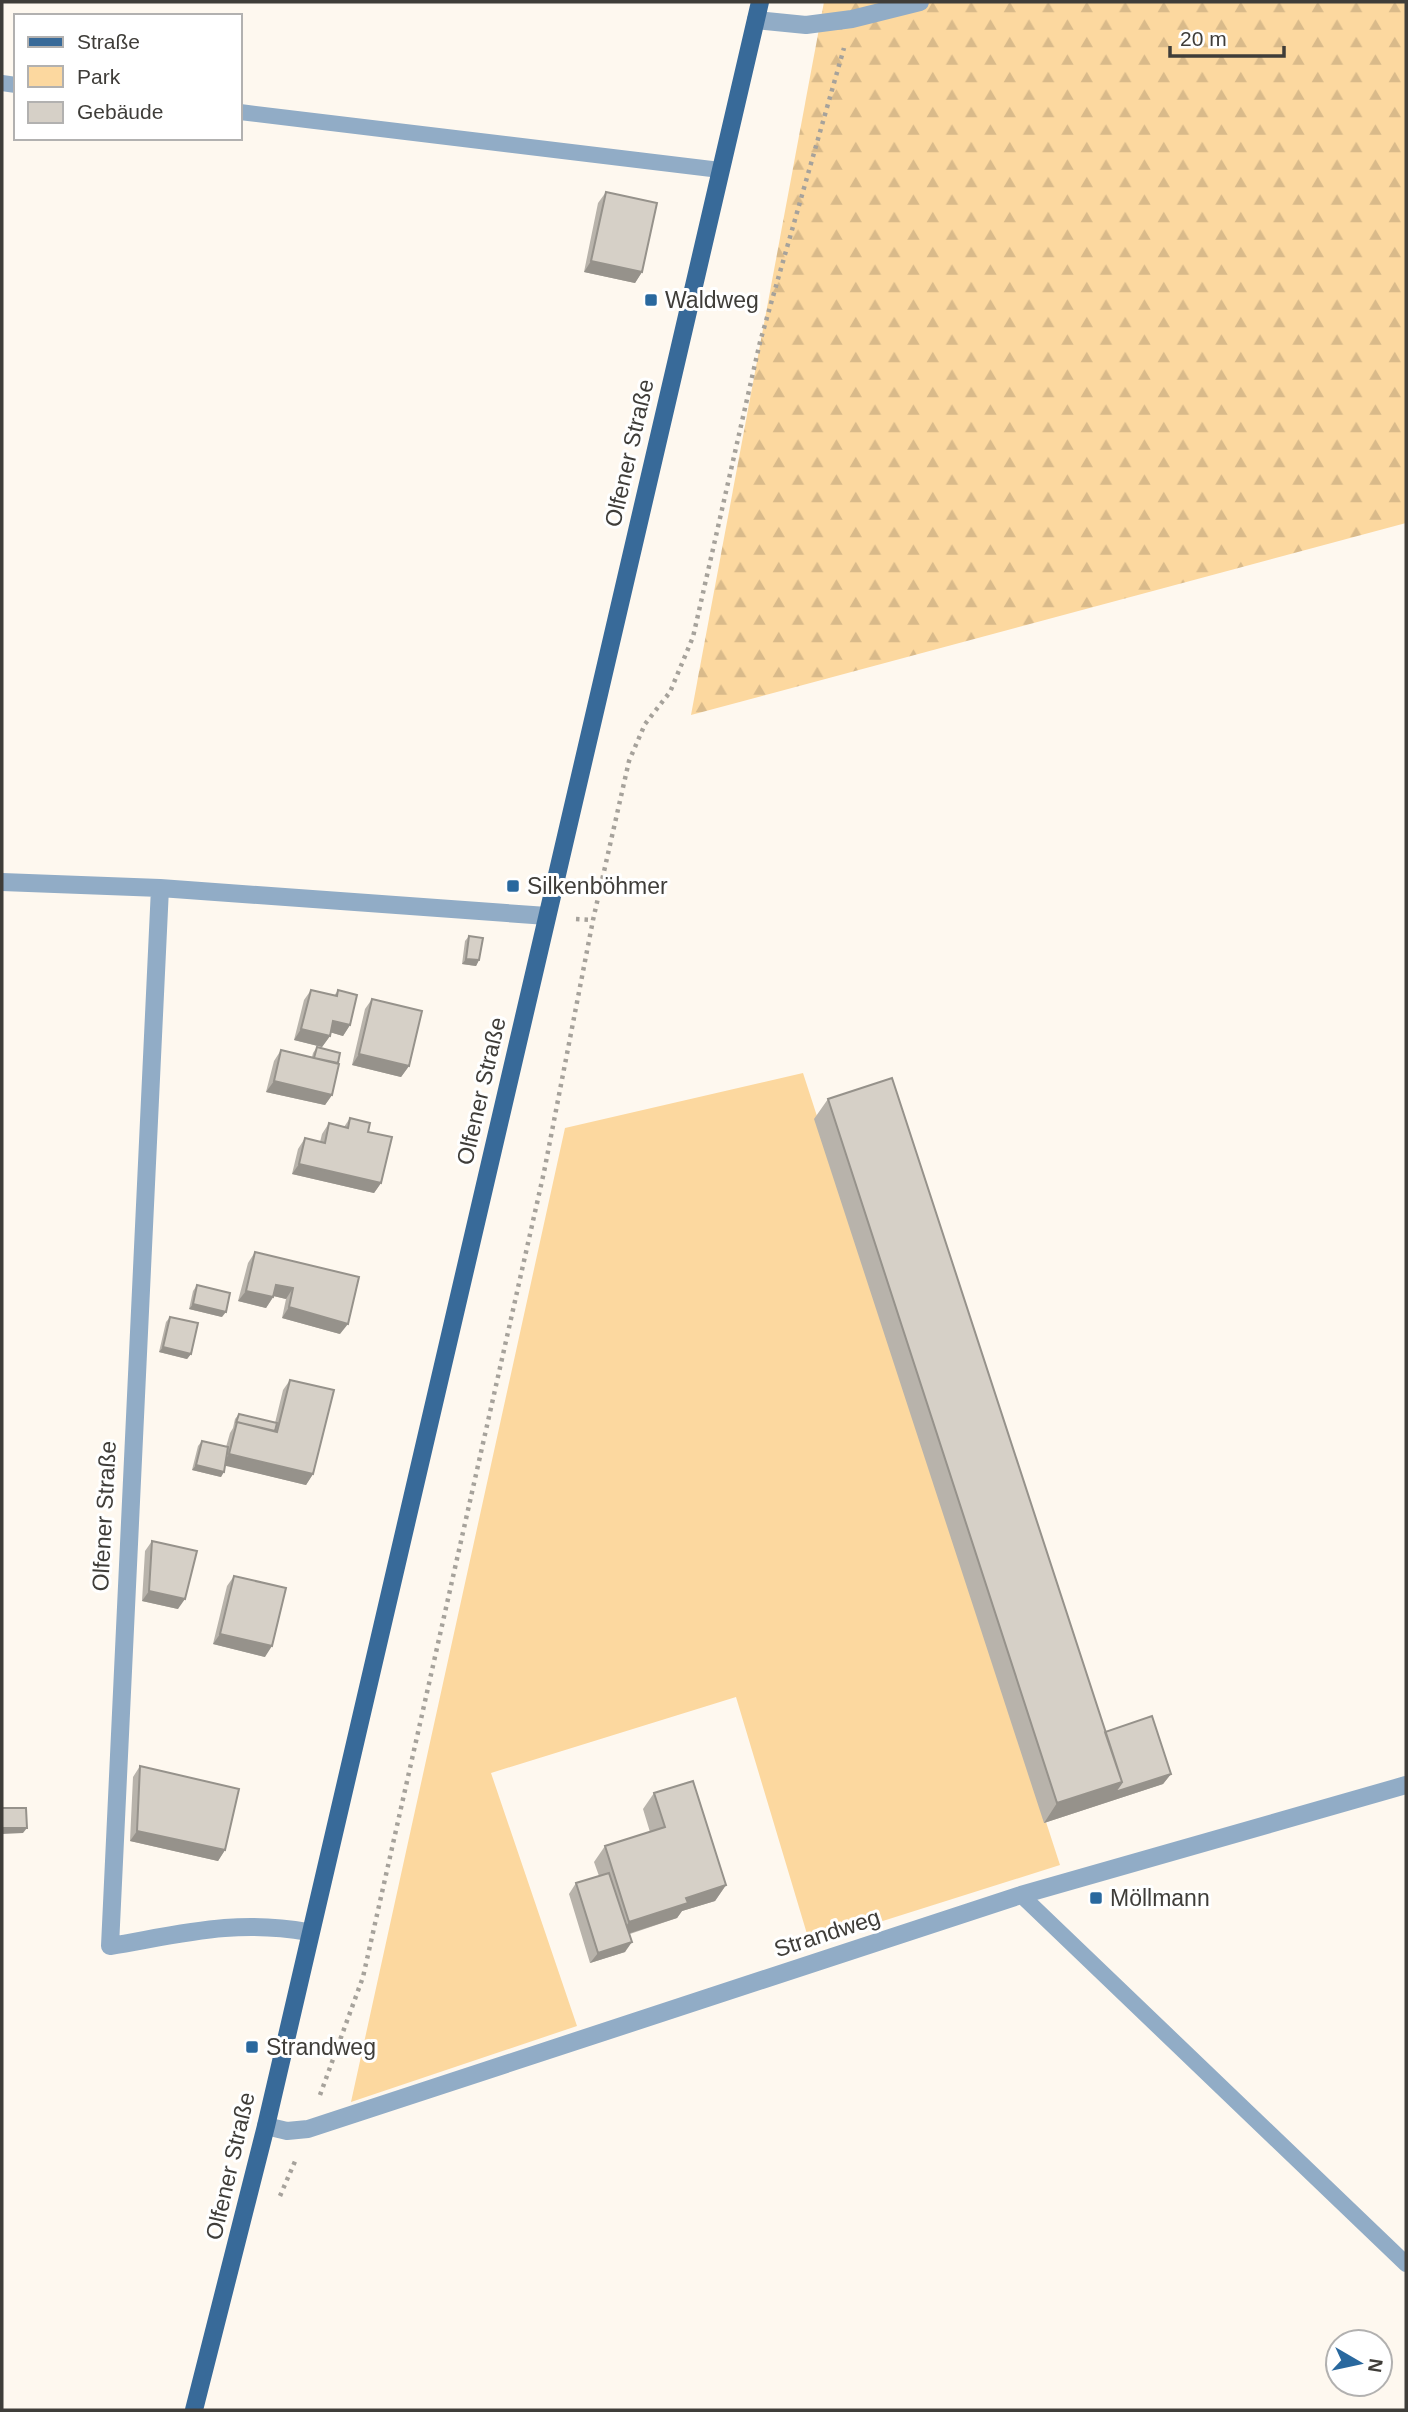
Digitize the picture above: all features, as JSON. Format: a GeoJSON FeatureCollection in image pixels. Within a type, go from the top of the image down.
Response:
{"type":"FeatureCollection","features":[{"type":"Feature","properties":{"kind":"main road","name":"Olfener Straße"},"geometry":{"type":"LineString","coordinates":[[194,2410],[265,2126],[760,2]]}},
{"type":"Feature","properties":{"kind":"street"},"geometry":{"type":"LineString","coordinates":[[756,20],[806,25],[852,19],[920,2]]}},
{"type":"Feature","properties":{"kind":"street"},"geometry":{"type":"LineString","coordinates":[[2,882],[160,888],[547,916]]}},
{"type":"Feature","properties":{"kind":"street","name":"Olfener Straße"},"geometry":{"type":"LineString","coordinates":[[160,888],[127,1534],[110,1946],[233,1925],[269,1925],[309,1932]]}},
{"type":"Feature","properties":{"kind":"street","name":"Strandweg"},"geometry":{"type":"LineString","coordinates":[[265,2126],[286,2131],[308,2129],[1021,1895],[1406,1785]]}},
{"type":"Feature","properties":{"kind":"lane"},"geometry":{"type":"LineString","coordinates":[[242,112],[720,170]]}},
{"type":"Feature","properties":{"kind":"lane"},"geometry":{"type":"LineString","coordinates":[[1021,1895],[1406,2264]]}},
{"type":"Feature","properties":{"kind":"path"},"geometry":{"type":"LineString","coordinates":[[277,2204],[308,2129],[363,1977],[544,1172],[593,920],[629,761],[645,724],[670,692],[693,637],[760,342],[852,19]]}},
{"type":"Feature","properties":{"kind":"green space"},"geometry":{"type":"Polygon","coordinates":[[[824,2],[1406,2],[1406,523],[691,715],[824,2]]]}},
{"type":"Feature","properties":{"kind":"green space"},"geometry":{"type":"Polygon","coordinates":[[[803,1073],[1060,1865],[810,1944],[736,1697],[491,1773],[577,2026],[351,2102],[565,1128],[803,1073]]]}},
{"type":"Feature","properties":{"kind":"building"},"geometry":{"type":"Polygon","coordinates":[[[606,192],[657,203],[642,272],[591,261],[606,192]]]}},
{"type":"Feature","properties":{"kind":"building"},"geometry":{"type":"Polygon","coordinates":[[[469,936],[483,938],[479,960],[466,959],[469,936]]]}},
{"type":"Feature","properties":{"kind":"building"},"geometry":{"type":"Polygon","coordinates":[[[311,990],[337,996],[338,990],[357,995],[350,1025],[333,1021],[330,1036],[301,1029],[311,990]]]}},
{"type":"Feature","properties":{"kind":"building"},"geometry":{"type":"Polygon","coordinates":[[[372,999],[422,1011],[409,1066],[359,1054],[372,999]]]}},
{"type":"Feature","properties":{"kind":"building"},"geometry":{"type":"Polygon","coordinates":[[[317,1047],[340,1053],[338,1063],[314,1058],[317,1047]]]}},
{"type":"Feature","properties":{"kind":"building"},"geometry":{"type":"Polygon","coordinates":[[[281,1050],[339,1064],[332,1095],[274,1081],[281,1050]]]}},
{"type":"Feature","properties":{"kind":"building"},"geometry":{"type":"Polygon","coordinates":[[[892,1078],[1122,1782],[1057,1803],[828,1099],[892,1078]]]}},
{"type":"Feature","properties":{"kind":"building"},"geometry":{"type":"Polygon","coordinates":[[[350,1118],[370,1123],[368,1132],[392,1137],[381,1183],[299,1164],[305,1138],[325,1143],[329,1123],[348,1128],[350,1118]]]}},
{"type":"Feature","properties":{"kind":"building"},"geometry":{"type":"Polygon","coordinates":[[[255,1252],[359,1277],[348,1324],[289,1307],[293,1288],[276,1285],[273,1297],[246,1291],[255,1252]]]}},
{"type":"Feature","properties":{"kind":"building"},"geometry":{"type":"Polygon","coordinates":[[[197,1285],[230,1293],[226,1312],[193,1304],[197,1285]]]}},
{"type":"Feature","properties":{"kind":"building"},"geometry":{"type":"Polygon","coordinates":[[[170,1317],[198,1323],[191,1354],[163,1347],[170,1317]]]}},
{"type":"Feature","properties":{"kind":"building"},"geometry":{"type":"Polygon","coordinates":[[[290,1380],[334,1390],[313,1474],[229,1454],[237,1422],[277,1432],[290,1380]]]}},
{"type":"Feature","properties":{"kind":"building"},"geometry":{"type":"Polygon","coordinates":[[[239,1414],[277,1423],[275,1431],[236,1423],[239,1414]]]}},
{"type":"Feature","properties":{"kind":"building"},"geometry":{"type":"Polygon","coordinates":[[[202,1441],[228,1447],[224,1472],[196,1465],[202,1441]]]}},
{"type":"Feature","properties":{"kind":"building"},"geometry":{"type":"Polygon","coordinates":[[[152,1541],[197,1551],[185,1599],[149,1591],[152,1541]]]}},
{"type":"Feature","properties":{"kind":"building"},"geometry":{"type":"Polygon","coordinates":[[[234,1576],[286,1588],[272,1646],[220,1634],[234,1576]]]}},
{"type":"Feature","properties":{"kind":"building"},"geometry":{"type":"Polygon","coordinates":[[[1152,1716],[1171,1774],[1115,1792],[1122,1782],[1105,1732],[1152,1716]]]}},
{"type":"Feature","properties":{"kind":"building"},"geometry":{"type":"Polygon","coordinates":[[[140,1766],[239,1789],[225,1850],[137,1831],[140,1766]]]}},
{"type":"Feature","properties":{"kind":"building"},"geometry":{"type":"Polygon","coordinates":[[[693,1781],[726,1885],[686,1898],[688,1903],[629,1922],[605,1846],[665,1827],[654,1793],[693,1781]]]}},
{"type":"Feature","properties":{"kind":"building"},"geometry":{"type":"Polygon","coordinates":[[[2,1808],[26,1808],[27,1828],[2,1828],[2,1808]]]}},
{"type":"Feature","properties":{"kind":"building"},"geometry":{"type":"Polygon","coordinates":[[[609,1873],[632,1942],[598,1953],[576,1883],[609,1873]]]}},
{"type":"Feature","properties":{"kind":"place","name":"Waldweg"},"geometry":{"type":"Point","coordinates":[651,300]}},
{"type":"Feature","properties":{"kind":"place","name":"Silkenböhmer"},"geometry":{"type":"Point","coordinates":[513,886]}},
{"type":"Feature","properties":{"kind":"place","name":"Möllmann"},"geometry":{"type":"Point","coordinates":[1096,1898]}},
{"type":"Feature","properties":{"kind":"place","name":"Strandweg"},"geometry":{"type":"Point","coordinates":[252,2047]}}]}
